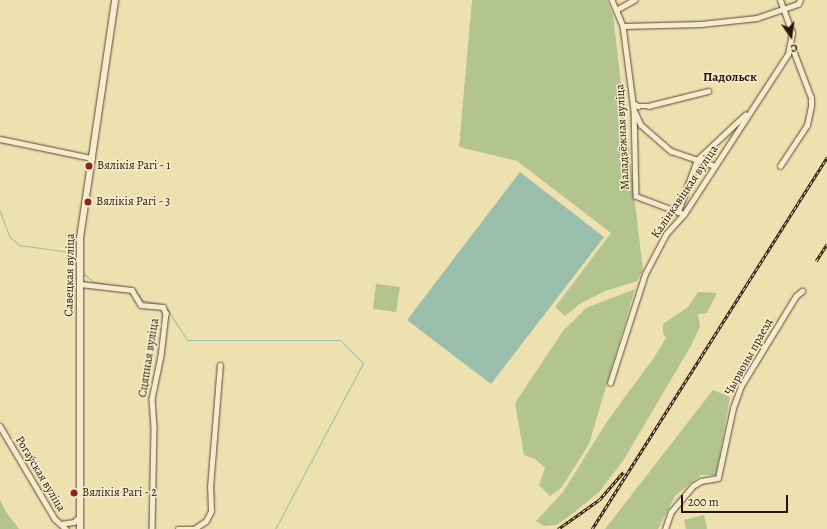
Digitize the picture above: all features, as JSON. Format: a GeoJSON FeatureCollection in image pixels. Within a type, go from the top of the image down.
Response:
{"type":"FeatureCollection","features":[{"type":"Feature","properties":{"kind":"main road","name":"Савецкая вуліца"},"geometry":{"type":"LineString","coordinates":[[80,529],[80,238],[115,0]]}},
{"type":"Feature","properties":{"kind":"street","name":"Маладзёжная вуліца"},"geometry":{"type":"LineString","coordinates":[[612,0],[623,26],[634,109],[636,196],[678,212]]}},
{"type":"Feature","properties":{"kind":"street"},"geometry":{"type":"LineString","coordinates":[[616,10],[634,0]]}},
{"type":"Feature","properties":{"kind":"street"},"geometry":{"type":"LineString","coordinates":[[780,0],[792,33],[791,45],[811,98],[807,125],[780,166]]}},
{"type":"Feature","properties":{"kind":"street"},"geometry":{"type":"LineString","coordinates":[[623,26],[715,23],[757,18],[798,4],[800,0]]}},
{"type":"Feature","properties":{"kind":"street","name":"Калінкавіцкая вуліца"},"geometry":{"type":"LineString","coordinates":[[610,383],[645,274],[666,234],[684,214],[779,68],[791,45]]}},
{"type":"Feature","properties":{"kind":"street"},"geometry":{"type":"LineString","coordinates":[[633,103],[638,106],[648,106],[708,91]]}},
{"type":"Feature","properties":{"kind":"street"},"geometry":{"type":"LineString","coordinates":[[634,109],[641,125],[653,138],[672,151],[715,166]]}},
{"type":"Feature","properties":{"kind":"street"},"geometry":{"type":"LineString","coordinates":[[684,214],[678,212],[697,160],[750,111]]}},
{"type":"Feature","properties":{"kind":"street"},"geometry":{"type":"LineString","coordinates":[[0,139],[92,158]]}},
{"type":"Feature","properties":{"kind":"street","name":"Сцяпная вуліца"},"geometry":{"type":"LineString","coordinates":[[80,284],[132,290],[140,304],[163,307],[166,313],[152,399],[154,426],[152,529]]}},
{"type":"Feature","properties":{"kind":"street","name":"Чырвоны праезд"},"geometry":{"type":"LineString","coordinates":[[665,529],[671,512],[693,486],[701,481],[718,478],[733,408],[741,386],[792,303],[802,291]]}},
{"type":"Feature","properties":{"kind":"street"},"geometry":{"type":"LineString","coordinates":[[178,529],[194,529],[206,521],[211,511],[210,488],[220,365]]}},
{"type":"Feature","properties":{"kind":"street","name":"Рогаўская вуліца"},"geometry":{"type":"LineString","coordinates":[[0,426],[32,483],[59,524],[66,529]]}},
{"type":"Feature","properties":{"kind":"street"},"geometry":{"type":"LineString","coordinates":[[59,524],[74,522],[80,516]]}},
{"type":"Feature","properties":{"kind":"green space"},"geometry":{"type":"Polygon","coordinates":[[[472,0],[607,0],[613,16],[643,270],[637,281],[605,291],[581,303],[565,316],[555,307],[611,233],[517,161],[459,147],[472,0]]]}},
{"type":"Feature","properties":{"kind":"green space"},"geometry":{"type":"Polygon","coordinates":[[[376,284],[400,287],[396,312],[373,309],[376,284]]]}},
{"type":"Feature","properties":{"kind":"green space"},"geometry":{"type":"Polygon","coordinates":[[[635,289],[589,444],[562,487],[550,496],[539,485],[545,468],[535,459],[524,455],[515,403],[563,331],[586,308],[635,289]]]}},
{"type":"Feature","properties":{"kind":"green space"},"geometry":{"type":"Polygon","coordinates":[[[698,292],[717,293],[707,313],[698,314],[700,327],[692,344],[623,461],[599,492],[557,525],[544,526],[536,521],[563,492],[608,420],[653,359],[666,338],[663,333],[663,324],[688,307],[698,292]]]}},
{"type":"Feature","properties":{"kind":"green space"},"geometry":{"type":"Polygon","coordinates":[[[713,390],[730,397],[716,475],[701,475],[675,496],[658,529],[605,529],[713,390]]]}},
{"type":"Feature","properties":{"kind":"green space"},"geometry":{"type":"Polygon","coordinates":[[[0,500],[6,512],[19,529],[0,529],[0,500]]]}},
{"type":"Feature","properties":{"kind":"green space"},"geometry":{"type":"Polygon","coordinates":[[[704,515],[707,529],[686,529],[684,520],[704,515]]]}},
{"type":"Feature","properties":{"kind":"shaded area"},"geometry":{"type":"Polygon","coordinates":[[[520,172],[604,237],[491,384],[407,320],[520,172]]]}},
{"type":"Feature","properties":{"kind":"waterway"},"geometry":{"type":"LineString","coordinates":[[0,211],[9,236],[19,245],[70,252]]}},
{"type":"Feature","properties":{"kind":"waterway"},"geometry":{"type":"LineString","coordinates":[[84,274],[94,282],[121,287]]}},
{"type":"Feature","properties":{"kind":"waterway"},"geometry":{"type":"LineString","coordinates":[[134,289],[142,300],[164,305]]}},
{"type":"Feature","properties":{"kind":"waterway"},"geometry":{"type":"LineString","coordinates":[[167,309],[187,340],[340,340],[363,363],[275,529]]}},
{"type":"Feature","properties":{"kind":"railway"},"geometry":{"type":"LineString","coordinates":[[592,529],[827,157]]}},
{"type":"Feature","properties":{"kind":"railway"},"geometry":{"type":"LineString","coordinates":[[816,261],[827,244]]}},
{"type":"Feature","properties":{"kind":"railway"},"geometry":{"type":"LineString","coordinates":[[558,529],[599,500],[623,472]]}},
{"type":"Feature","properties":{"kind":"place","name":"Вялікія Рагі - 1"},"geometry":{"type":"Point","coordinates":[89,166]}},
{"type":"Feature","properties":{"kind":"place","name":"Вялікія Рагі - 3"},"geometry":{"type":"Point","coordinates":[88,202]}},
{"type":"Feature","properties":{"kind":"place","name":"Вялікія Рагі - 2"},"geometry":{"type":"Point","coordinates":[74,493]}},
{"type":"Feature","properties":{"kind":"district","name":"Падольск"},"geometry":{"type":"Point","coordinates":[730,77]}}]}
